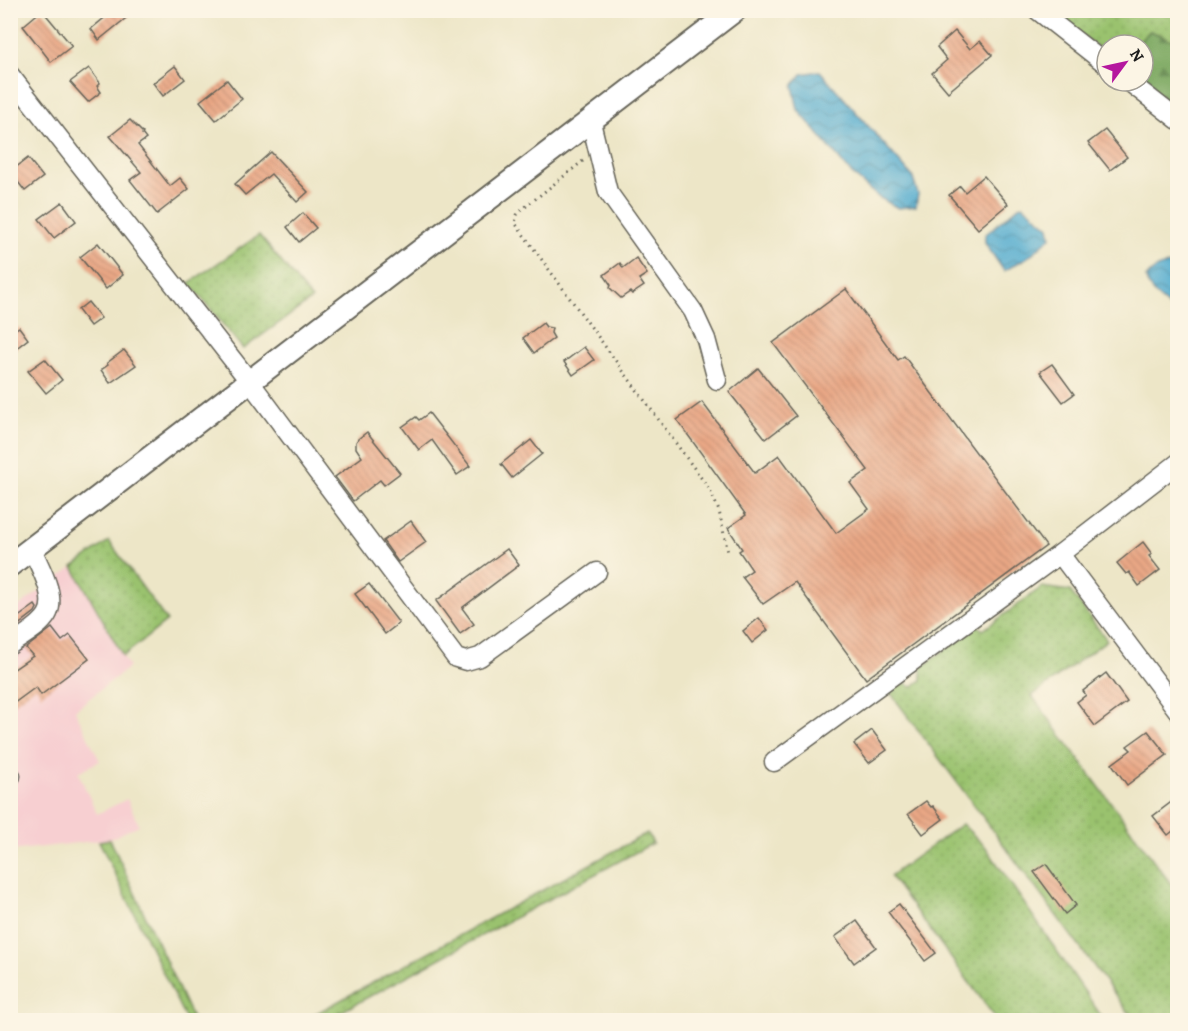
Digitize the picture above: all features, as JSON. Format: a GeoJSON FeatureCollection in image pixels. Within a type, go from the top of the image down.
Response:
{"type":"FeatureCollection","features":[{"type":"Feature","properties":{"kind":"main road"},"geometry":{"type":"LineString","coordinates":[[10,565],[735,10]]}},
{"type":"Feature","properties":{"kind":"street"},"geometry":{"type":"LineString","coordinates":[[1037,10],[1095,56]]}},
{"type":"Feature","properties":{"kind":"street"},"geometry":{"type":"LineString","coordinates":[[10,75],[250,382],[456,658],[466,661],[480,657],[597,572]]}},
{"type":"Feature","properties":{"kind":"street"},"geometry":{"type":"LineString","coordinates":[[1143,93],[1178,120]]}},
{"type":"Feature","properties":{"kind":"street"},"geometry":{"type":"LineString","coordinates":[[591,122],[608,192],[693,311],[706,339],[717,380]]}},
{"type":"Feature","properties":{"kind":"street"},"geometry":{"type":"LineString","coordinates":[[774,762],[1060,554],[1178,463]]}},
{"type":"Feature","properties":{"kind":"street"},"geometry":{"type":"LineString","coordinates":[[10,645],[42,622],[51,602],[32,549]]}},
{"type":"Feature","properties":{"kind":"street"},"geometry":{"type":"LineString","coordinates":[[1060,554],[1178,711]]}},
{"type":"Feature","properties":{"kind":"path"},"geometry":{"type":"LineString","coordinates":[[597,147],[581,164],[517,214],[515,223],[710,490],[719,511],[728,553]]}},
{"type":"Feature","properties":{"kind":"shaded area"},"geometry":{"type":"Polygon","coordinates":[[[73,567],[129,667],[75,710],[100,761],[78,772],[97,814],[127,799],[139,825],[110,839],[11,851],[11,612],[73,567]]]}},
{"type":"Feature","properties":{"kind":"green space"},"geometry":{"type":"Polygon","coordinates":[[[1049,10],[1177,11],[1177,42],[1150,31],[1148,33],[1095,33],[1095,45],[1049,10]]]}},
{"type":"Feature","properties":{"kind":"green space"},"geometry":{"type":"Polygon","coordinates":[[[1155,33],[1177,42],[1177,111],[1154,93],[1155,33]]]}},
{"type":"Feature","properties":{"kind":"green space"},"geometry":{"type":"Polygon","coordinates":[[[259,235],[312,299],[243,349],[189,283],[259,235]]]}},
{"type":"Feature","properties":{"kind":"green space"},"geometry":{"type":"Polygon","coordinates":[[[109,541],[167,621],[123,656],[73,567],[109,541]]]}},
{"type":"Feature","properties":{"kind":"green space"},"geometry":{"type":"Polygon","coordinates":[[[1042,587],[1070,591],[1107,640],[1032,696],[1177,892],[1177,1020],[1134,1020],[889,691],[903,681],[911,687],[922,680],[921,668],[977,625],[983,630],[1042,587]]]}},
{"type":"Feature","properties":{"kind":"green space"},"geometry":{"type":"Polygon","coordinates":[[[962,824],[985,846],[1104,1020],[997,1020],[890,876],[962,824]]]}},
{"type":"Feature","properties":{"kind":"green space"},"geometry":{"type":"Polygon","coordinates":[[[647,833],[653,843],[326,1020],[304,1020],[647,833]]]}},
{"type":"Feature","properties":{"kind":"green space"},"geometry":{"type":"Polygon","coordinates":[[[110,839],[193,1020],[186,1020],[99,841],[110,839]]]}},
{"type":"Feature","properties":{"kind":"water"},"geometry":{"type":"Polygon","coordinates":[[[820,71],[912,176],[918,194],[916,206],[898,208],[878,197],[851,173],[798,110],[793,86],[802,74],[820,71]]]}},
{"type":"Feature","properties":{"kind":"water"},"geometry":{"type":"Polygon","coordinates":[[[1023,205],[1049,227],[1051,237],[1028,257],[1004,271],[985,243],[985,235],[1023,205]]]}},
{"type":"Feature","properties":{"kind":"water"},"geometry":{"type":"Polygon","coordinates":[[[1178,264],[1177,313],[1154,293],[1146,278],[1160,267],[1178,264]]]}},
{"type":"Feature","properties":{"kind":"building"},"geometry":{"type":"Polygon","coordinates":[[[42,10],[72,46],[51,62],[23,26],[42,10]]]}},
{"type":"Feature","properties":{"kind":"building"},"geometry":{"type":"Polygon","coordinates":[[[114,10],[136,10],[99,40],[91,29],[114,10]]]}},
{"type":"Feature","properties":{"kind":"building"},"geometry":{"type":"Polygon","coordinates":[[[955,31],[970,49],[980,41],[992,55],[948,92],[932,73],[947,60],[937,47],[955,31]]]}},
{"type":"Feature","properties":{"kind":"building"},"geometry":{"type":"Polygon","coordinates":[[[175,66],[185,79],[163,96],[153,83],[175,66]]]}},
{"type":"Feature","properties":{"kind":"building"},"geometry":{"type":"Polygon","coordinates":[[[89,68],[100,83],[97,86],[101,92],[88,102],[70,82],[89,68]]]}},
{"type":"Feature","properties":{"kind":"building"},"geometry":{"type":"Polygon","coordinates":[[[227,80],[242,99],[216,120],[200,101],[227,80]]]}},
{"type":"Feature","properties":{"kind":"building"},"geometry":{"type":"Polygon","coordinates":[[[130,120],[146,139],[138,145],[170,186],[180,178],[189,189],[157,214],[130,180],[141,172],[110,136],[130,120]]]}},
{"type":"Feature","properties":{"kind":"building"},"geometry":{"type":"Polygon","coordinates":[[[1105,130],[1127,157],[1110,170],[1088,143],[1105,130]]]}},
{"type":"Feature","properties":{"kind":"building"},"geometry":{"type":"Polygon","coordinates":[[[271,152],[308,192],[297,202],[271,174],[245,195],[235,184],[271,152]]]}},
{"type":"Feature","properties":{"kind":"building"},"geometry":{"type":"Polygon","coordinates":[[[28,158],[43,177],[25,191],[10,172],[28,158]]]}},
{"type":"Feature","properties":{"kind":"building"},"geometry":{"type":"Polygon","coordinates":[[[984,176],[1008,204],[978,229],[949,195],[960,186],[965,192],[984,176]]]}},
{"type":"Feature","properties":{"kind":"building"},"geometry":{"type":"Polygon","coordinates":[[[62,202],[76,221],[54,238],[39,219],[62,202]]]}},
{"type":"Feature","properties":{"kind":"building"},"geometry":{"type":"Polygon","coordinates":[[[303,213],[316,228],[299,242],[287,227],[303,213]]]}},
{"type":"Feature","properties":{"kind":"building"},"geometry":{"type":"Polygon","coordinates":[[[98,243],[123,275],[106,289],[80,257],[98,243]]]}},
{"type":"Feature","properties":{"kind":"building"},"geometry":{"type":"Polygon","coordinates":[[[636,258],[647,274],[639,279],[644,286],[621,298],[610,288],[611,285],[604,275],[620,263],[623,268],[636,258]]]}},
{"type":"Feature","properties":{"kind":"building"},"geometry":{"type":"Polygon","coordinates":[[[846,289],[898,360],[904,356],[1046,546],[866,679],[795,582],[763,604],[742,577],[752,570],[739,551],[742,549],[728,528],[746,515],[677,420],[702,402],[755,473],[779,455],[836,533],[869,509],[850,483],[868,470],[773,343],[846,289]]]}},
{"type":"Feature","properties":{"kind":"building"},"geometry":{"type":"Polygon","coordinates":[[[88,302],[101,318],[90,326],[78,310],[88,302]]]}},
{"type":"Feature","properties":{"kind":"building"},"geometry":{"type":"Polygon","coordinates":[[[543,323],[546,327],[552,328],[551,333],[554,338],[534,353],[523,338],[543,323]]]}},
{"type":"Feature","properties":{"kind":"building"},"geometry":{"type":"Polygon","coordinates":[[[19,327],[28,339],[10,353],[10,333],[19,327]]]}},
{"type":"Feature","properties":{"kind":"building"},"geometry":{"type":"Polygon","coordinates":[[[584,347],[594,360],[573,375],[564,362],[584,347]]]}},
{"type":"Feature","properties":{"kind":"building"},"geometry":{"type":"Polygon","coordinates":[[[124,350],[136,365],[110,383],[101,370],[124,350]]]}},
{"type":"Feature","properties":{"kind":"building"},"geometry":{"type":"Polygon","coordinates":[[[45,359],[62,380],[46,393],[28,371],[45,359]]]}},
{"type":"Feature","properties":{"kind":"building"},"geometry":{"type":"Polygon","coordinates":[[[1052,364],[1074,394],[1063,402],[1040,372],[1052,364]]]}},
{"type":"Feature","properties":{"kind":"building"},"geometry":{"type":"Polygon","coordinates":[[[758,368],[796,416],[766,439],[729,392],[758,368]]]}},
{"type":"Feature","properties":{"kind":"building"},"geometry":{"type":"Polygon","coordinates":[[[429,413],[470,466],[457,475],[432,440],[419,450],[402,427],[416,417],[419,420],[429,413]]]}},
{"type":"Feature","properties":{"kind":"building"},"geometry":{"type":"Polygon","coordinates":[[[367,432],[400,473],[384,485],[380,480],[353,501],[335,477],[362,457],[356,448],[356,442],[367,432]]]}},
{"type":"Feature","properties":{"kind":"building"},"geometry":{"type":"Polygon","coordinates":[[[531,440],[542,454],[512,478],[501,464],[531,440]]]}},
{"type":"Feature","properties":{"kind":"building"},"geometry":{"type":"Polygon","coordinates":[[[411,521],[426,542],[398,562],[383,541],[411,521]]]}},
{"type":"Feature","properties":{"kind":"building"},"geometry":{"type":"Polygon","coordinates":[[[1143,542],[1152,554],[1149,556],[1160,570],[1139,586],[1129,572],[1126,574],[1117,563],[1143,542]]]}},
{"type":"Feature","properties":{"kind":"building"},"geometry":{"type":"Polygon","coordinates":[[[507,549],[519,565],[462,608],[474,624],[460,634],[436,601],[507,549]]]}},
{"type":"Feature","properties":{"kind":"building"},"geometry":{"type":"Polygon","coordinates":[[[369,584],[399,623],[385,634],[355,594],[369,584]]]}},
{"type":"Feature","properties":{"kind":"building"},"geometry":{"type":"Polygon","coordinates":[[[35,605],[37,608],[35,612],[13,629],[10,623],[35,605]]]}},
{"type":"Feature","properties":{"kind":"building"},"geometry":{"type":"Polygon","coordinates":[[[759,618],[768,630],[752,643],[743,631],[759,618]]]}},
{"type":"Feature","properties":{"kind":"building"},"geometry":{"type":"Polygon","coordinates":[[[52,628],[62,641],[70,635],[89,659],[41,695],[36,687],[10,706],[10,672],[33,656],[26,648],[52,628]]]}},
{"type":"Feature","properties":{"kind":"building"},"geometry":{"type":"Polygon","coordinates":[[[1106,673],[1127,702],[1095,726],[1077,702],[1086,695],[1083,691],[1106,673]]]}},
{"type":"Feature","properties":{"kind":"building"},"geometry":{"type":"Polygon","coordinates":[[[872,730],[887,750],[869,763],[854,744],[872,730]]]}},
{"type":"Feature","properties":{"kind":"building"},"geometry":{"type":"Polygon","coordinates":[[[1148,731],[1167,755],[1127,785],[1112,764],[1131,750],[1127,746],[1148,731]]]}},
{"type":"Feature","properties":{"kind":"building"},"geometry":{"type":"Polygon","coordinates":[[[1178,797],[1178,827],[1168,835],[1153,816],[1178,797]]]}},
{"type":"Feature","properties":{"kind":"building"},"geometry":{"type":"Polygon","coordinates":[[[926,801],[943,819],[923,834],[908,814],[926,801]]]}},
{"type":"Feature","properties":{"kind":"building"},"geometry":{"type":"Polygon","coordinates":[[[1046,864],[1076,905],[1065,914],[1034,872],[1046,864]]]}},
{"type":"Feature","properties":{"kind":"building"},"geometry":{"type":"Polygon","coordinates":[[[899,904],[936,953],[925,961],[888,912],[899,904]]]}},
{"type":"Feature","properties":{"kind":"building"},"geometry":{"type":"Polygon","coordinates":[[[857,921],[876,947],[854,963],[835,937],[857,921]]]}}]}
